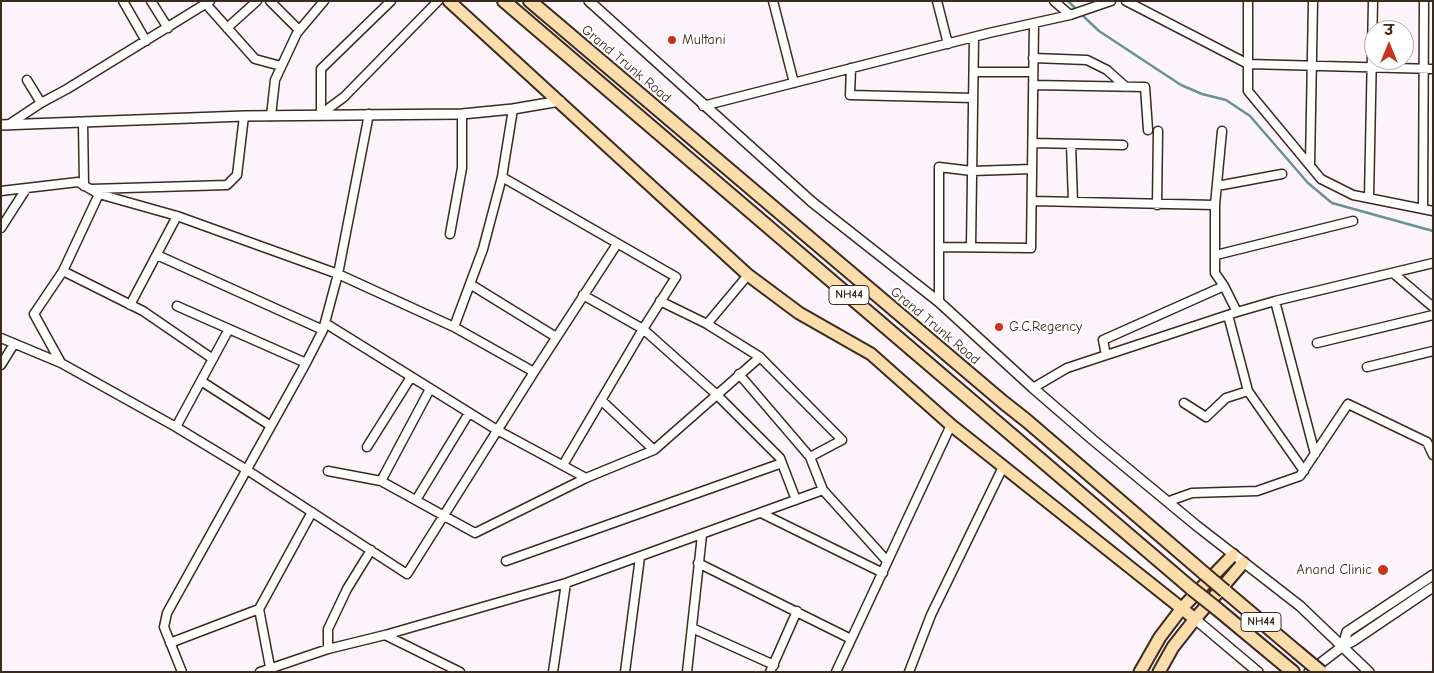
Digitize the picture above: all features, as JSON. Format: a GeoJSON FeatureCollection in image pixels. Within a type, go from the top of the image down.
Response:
{"type":"FeatureCollection","features":[{"type":"Feature","properties":{"kind":"highway","name":"NH44"},"geometry":{"type":"LineString","coordinates":[[504,1],[1192,589],[1289,668]]}},
{"type":"Feature","properties":{"kind":"highway","name":"Grand Trunk Road"},"geometry":{"type":"LineString","coordinates":[[530,1],[1321,672]]}},
{"type":"Feature","properties":{"kind":"main road"},"geometry":{"type":"LineString","coordinates":[[449,1],[748,275],[800,313],[872,354],[951,425],[1195,619]]}},
{"type":"Feature","properties":{"kind":"main road"},"geometry":{"type":"LineString","coordinates":[[1140,672],[1160,637],[1182,608],[1233,555]]}},
{"type":"Feature","properties":{"kind":"main road"},"geometry":{"type":"LineString","coordinates":[[1158,672],[1173,647],[1243,563]]}},
{"type":"Feature","properties":{"kind":"street"},"geometry":{"type":"LineString","coordinates":[[123,1],[146,41]]}},
{"type":"Feature","properties":{"kind":"street"},"geometry":{"type":"LineString","coordinates":[[151,1],[168,28]]}},
{"type":"Feature","properties":{"kind":"street"},"geometry":{"type":"LineString","coordinates":[[227,28],[256,1]]}},
{"type":"Feature","properties":{"kind":"street"},"geometry":{"type":"LineString","coordinates":[[270,1],[299,30]]}},
{"type":"Feature","properties":{"kind":"street"},"geometry":{"type":"LineString","coordinates":[[271,116],[275,80],[281,66],[299,30],[324,1]]}},
{"type":"Feature","properties":{"kind":"street"},"geometry":{"type":"LineString","coordinates":[[321,114],[322,69],[391,1]]}},
{"type":"Feature","properties":{"kind":"street"},"geometry":{"type":"LineString","coordinates":[[321,114],[344,97],[438,1]]}},
{"type":"Feature","properties":{"kind":"street"},"geometry":{"type":"LineString","coordinates":[[589,1],[703,106],[812,202],[940,302],[1033,388],[1100,446],[1233,555],[1300,606],[1370,672]]}},
{"type":"Feature","properties":{"kind":"street"},"geometry":{"type":"LineString","coordinates":[[773,1],[794,83]]}},
{"type":"Feature","properties":{"kind":"street"},"geometry":{"type":"LineString","coordinates":[[937,1],[948,44]]}},
{"type":"Feature","properties":{"kind":"street"},"geometry":{"type":"LineString","coordinates":[[1054,1],[1072,14]]}},
{"type":"Feature","properties":{"kind":"street"},"geometry":{"type":"LineString","coordinates":[[703,106],[1072,14],[1087,6],[1110,1]]}},
{"type":"Feature","properties":{"kind":"street"},"geometry":{"type":"LineString","coordinates":[[1126,1],[1248,64],[1364,67]]}},
{"type":"Feature","properties":{"kind":"street"},"geometry":{"type":"LineString","coordinates":[[1248,1],[1248,91],[1322,179],[1353,195],[1433,211]]}},
{"type":"Feature","properties":{"kind":"street"},"geometry":{"type":"LineString","coordinates":[[1310,165],[1313,1]]}},
{"type":"Feature","properties":{"kind":"street"},"geometry":{"type":"LineString","coordinates":[[1373,1],[1373,20]]}},
{"type":"Feature","properties":{"kind":"street"},"geometry":{"type":"LineString","coordinates":[[1423,209],[1424,1]]}},
{"type":"Feature","properties":{"kind":"street"},"geometry":{"type":"LineString","coordinates":[[4,125],[208,3],[227,28],[255,59],[281,66]]}},
{"type":"Feature","properties":{"kind":"street"},"geometry":{"type":"LineString","coordinates":[[939,247],[1031,248],[1034,23]]}},
{"type":"Feature","properties":{"kind":"street"},"geometry":{"type":"LineString","coordinates":[[971,247],[974,37]]}},
{"type":"Feature","properties":{"kind":"street"},"geometry":{"type":"LineString","coordinates":[[1034,58],[1087,60],[1107,70],[1126,87]]}},
{"type":"Feature","properties":{"kind":"street"},"geometry":{"type":"LineString","coordinates":[[851,68],[850,95],[973,98]]}},
{"type":"Feature","properties":{"kind":"street"},"geometry":{"type":"LineString","coordinates":[[1414,68],[1433,68]]}},
{"type":"Feature","properties":{"kind":"street"},"geometry":{"type":"LineString","coordinates":[[1369,198],[1372,70]]}},
{"type":"Feature","properties":{"kind":"street"},"geometry":{"type":"LineString","coordinates":[[974,72],[1033,72]]}},
{"type":"Feature","properties":{"kind":"street"},"geometry":{"type":"LineString","coordinates":[[27,80],[41,103]]}},
{"type":"Feature","properties":{"kind":"street"},"geometry":{"type":"LineString","coordinates":[[1033,85],[1145,87],[1148,130]]}},
{"type":"Feature","properties":{"kind":"street"},"geometry":{"type":"LineString","coordinates":[[4,125],[321,114],[462,114],[513,109],[560,101]]}},
{"type":"Feature","properties":{"kind":"street"},"geometry":{"type":"LineString","coordinates":[[454,327],[483,249],[502,177],[513,109]]}},
{"type":"Feature","properties":{"kind":"street"},"geometry":{"type":"LineString","coordinates":[[182,672],[164,627],[167,613],[306,363],[324,326],[338,274],[369,114]]}},
{"type":"Feature","properties":{"kind":"street"},"geometry":{"type":"LineString","coordinates":[[450,234],[462,168],[462,114]]}},
{"type":"Feature","properties":{"kind":"street"},"geometry":{"type":"LineString","coordinates":[[87,188],[227,185],[237,175],[244,116]]}},
{"type":"Feature","properties":{"kind":"street"},"geometry":{"type":"LineString","coordinates":[[83,122],[87,188]]}},
{"type":"Feature","properties":{"kind":"street"},"geometry":{"type":"LineString","coordinates":[[1157,205],[1158,130]]}},
{"type":"Feature","properties":{"kind":"street"},"geometry":{"type":"LineString","coordinates":[[1222,130],[1214,205],[1215,273],[1237,312]]}},
{"type":"Feature","properties":{"kind":"street"},"geometry":{"type":"LineString","coordinates":[[1032,143],[1123,145]]}},
{"type":"Feature","properties":{"kind":"street"},"geometry":{"type":"LineString","coordinates":[[1071,144],[1073,202]]}},
{"type":"Feature","properties":{"kind":"street"},"geometry":{"type":"LineString","coordinates":[[940,302],[939,167],[972,172],[1032,169]]}},
{"type":"Feature","properties":{"kind":"street"},"geometry":{"type":"LineString","coordinates":[[1217,186],[1282,174]]}},
{"type":"Feature","properties":{"kind":"street"},"geometry":{"type":"LineString","coordinates":[[502,177],[676,277],[562,465]]}},
{"type":"Feature","properties":{"kind":"street"},"geometry":{"type":"LineString","coordinates":[[1,191],[78,182],[99,194],[178,216],[338,274],[454,327],[534,372]]}},
{"type":"Feature","properties":{"kind":"street"},"geometry":{"type":"LineString","coordinates":[[1,228],[26,189]]}},
{"type":"Feature","properties":{"kind":"street"},"geometry":{"type":"LineString","coordinates":[[60,363],[34,314],[63,271],[99,194]]}},
{"type":"Feature","properties":{"kind":"street"},"geometry":{"type":"LineString","coordinates":[[1032,201],[1214,205]]}},
{"type":"Feature","properties":{"kind":"street"},"geometry":{"type":"LineString","coordinates":[[130,305],[178,216]]}},
{"type":"Feature","properties":{"kind":"street"},"geometry":{"type":"LineString","coordinates":[[1216,255],[1353,222]]}},
{"type":"Feature","properties":{"kind":"street"},"geometry":{"type":"LineString","coordinates":[[1,338],[60,363],[176,427],[247,470],[407,574],[556,337],[617,244]]}},
{"type":"Feature","properties":{"kind":"street"},"geometry":{"type":"LineString","coordinates":[[157,254],[324,326],[497,430],[586,478]]}},
{"type":"Feature","properties":{"kind":"street"},"geometry":{"type":"LineString","coordinates":[[1033,388],[1067,368],[1237,312],[1275,301],[1433,264]]}},
{"type":"Feature","properties":{"kind":"street"},"geometry":{"type":"LineString","coordinates":[[63,271],[143,311],[212,359]]}},
{"type":"Feature","properties":{"kind":"street"},"geometry":{"type":"LineString","coordinates":[[1394,273],[1433,307]]}},
{"type":"Feature","properties":{"kind":"street"},"geometry":{"type":"LineString","coordinates":[[707,324],[748,275]]}},
{"type":"Feature","properties":{"kind":"street"},"geometry":{"type":"LineString","coordinates":[[470,284],[556,337]]}},
{"type":"Feature","properties":{"kind":"street"},"geometry":{"type":"LineString","coordinates":[[1106,355],[1103,340],[1224,286]]}},
{"type":"Feature","properties":{"kind":"street"},"geometry":{"type":"LineString","coordinates":[[583,295],[643,329],[716,394],[780,458],[796,500]]}},
{"type":"Feature","properties":{"kind":"street"},"geometry":{"type":"LineString","coordinates":[[660,301],[707,324],[760,357],[842,440],[810,457]]}},
{"type":"Feature","properties":{"kind":"street"},"geometry":{"type":"LineString","coordinates":[[1275,301],[1314,454]]}},
{"type":"Feature","properties":{"kind":"street"},"geometry":{"type":"LineString","coordinates":[[178,306],[306,363]]}},
{"type":"Feature","properties":{"kind":"street"},"geometry":{"type":"LineString","coordinates":[[1228,315],[1248,392],[1304,471]]}},
{"type":"Feature","properties":{"kind":"street"},"geometry":{"type":"LineString","coordinates":[[1317,343],[1433,315]]}},
{"type":"Feature","properties":{"kind":"street"},"geometry":{"type":"LineString","coordinates":[[176,427],[229,329]]}},
{"type":"Feature","properties":{"kind":"street"},"geometry":{"type":"LineString","coordinates":[[1,365],[14,344]]}},
{"type":"Feature","properties":{"kind":"street"},"geometry":{"type":"LineString","coordinates":[[1367,367],[1433,351]]}},
{"type":"Feature","properties":{"kind":"street"},"geometry":{"type":"LineString","coordinates":[[328,471],[381,481],[475,533],[586,478],[654,450],[760,357]]}},
{"type":"Feature","properties":{"kind":"street"},"geometry":{"type":"LineString","coordinates":[[739,374],[810,457],[823,490],[887,562]]}},
{"type":"Feature","properties":{"kind":"street"},"geometry":{"type":"LineString","coordinates":[[367,448],[411,377]]}},
{"type":"Feature","properties":{"kind":"street"},"geometry":{"type":"LineString","coordinates":[[200,381],[271,426]]}},
{"type":"Feature","properties":{"kind":"street"},"geometry":{"type":"LineString","coordinates":[[381,481],[430,389]]}},
{"type":"Feature","properties":{"kind":"street"},"geometry":{"type":"LineString","coordinates":[[1184,403],[1206,417],[1226,398],[1248,392]]}},
{"type":"Feature","properties":{"kind":"street"},"geometry":{"type":"LineString","coordinates":[[601,400],[654,450]]}},
{"type":"Feature","properties":{"kind":"street"},"geometry":{"type":"LineString","coordinates":[[1172,500],[1192,493],[1257,491],[1300,476],[1348,404],[1427,442],[1433,455]]}},
{"type":"Feature","properties":{"kind":"street"},"geometry":{"type":"LineString","coordinates":[[416,500],[469,413]]}},
{"type":"Feature","properties":{"kind":"street"},"geometry":{"type":"LineString","coordinates":[[836,672],[951,425]]}},
{"type":"Feature","properties":{"kind":"street"},"geometry":{"type":"LineString","coordinates":[[506,561],[782,463]]}},
{"type":"Feature","properties":{"kind":"street"},"geometry":{"type":"LineString","coordinates":[[909,672],[931,615],[1003,467]]}},
{"type":"Feature","properties":{"kind":"street"},"geometry":{"type":"LineString","coordinates":[[260,672],[328,649],[385,635],[566,583],[823,490]]}},
{"type":"Feature","properties":{"kind":"street"},"geometry":{"type":"LineString","coordinates":[[270,668],[259,609],[312,512]]}},
{"type":"Feature","properties":{"kind":"street"},"geometry":{"type":"LineString","coordinates":[[761,513],[883,573]]}},
{"type":"Feature","properties":{"kind":"street"},"geometry":{"type":"LineString","coordinates":[[687,672],[702,535]]}},
{"type":"Feature","properties":{"kind":"street"},"geometry":{"type":"LineString","coordinates":[[328,649],[328,629],[347,589],[370,550]]}},
{"type":"Feature","properties":{"kind":"street"},"geometry":{"type":"LineString","coordinates":[[625,672],[640,557]]}},
{"type":"Feature","properties":{"kind":"street"},"geometry":{"type":"LineString","coordinates":[[698,563],[852,639]]}},
{"type":"Feature","properties":{"kind":"street"},"geometry":{"type":"LineString","coordinates":[[1342,646],[1347,632],[1433,575]]}},
{"type":"Feature","properties":{"kind":"street"},"geometry":{"type":"LineString","coordinates":[[553,672],[566,583]]}},
{"type":"Feature","properties":{"kind":"street"},"geometry":{"type":"LineString","coordinates":[[1309,672],[1342,646],[1353,641],[1433,587]]}},
{"type":"Feature","properties":{"kind":"street"},"geometry":{"type":"LineString","coordinates":[[170,643],[259,609]]}},
{"type":"Feature","properties":{"kind":"street"},"geometry":{"type":"LineString","coordinates":[[692,628],[772,668],[797,611]]}},
{"type":"Feature","properties":{"kind":"street"},"geometry":{"type":"LineString","coordinates":[[1195,619],[1258,672]]}},
{"type":"Feature","properties":{"kind":"street"},"geometry":{"type":"LineString","coordinates":[[385,635],[460,672]]}},
{"type":"Feature","properties":{"kind":"waterway"},"geometry":{"type":"LineString","coordinates":[[1068,1],[1077,10]]}},
{"type":"Feature","properties":{"kind":"waterway"},"geometry":{"type":"LineString","coordinates":[[1081,14],[1099,31],[1181,85],[1202,94],[1226,100],[1250,116],[1308,183],[1332,203],[1433,231]]}},
{"type":"Feature","properties":{"kind":"place","name":"Multani"},"geometry":{"type":"Point","coordinates":[672,40]}},
{"type":"Feature","properties":{"kind":"place","name":"G.C.Regency"},"geometry":{"type":"Point","coordinates":[999,327]}},
{"type":"Feature","properties":{"kind":"place","name":"Anand Clinic"},"geometry":{"type":"Point","coordinates":[1383,570]}}]}
